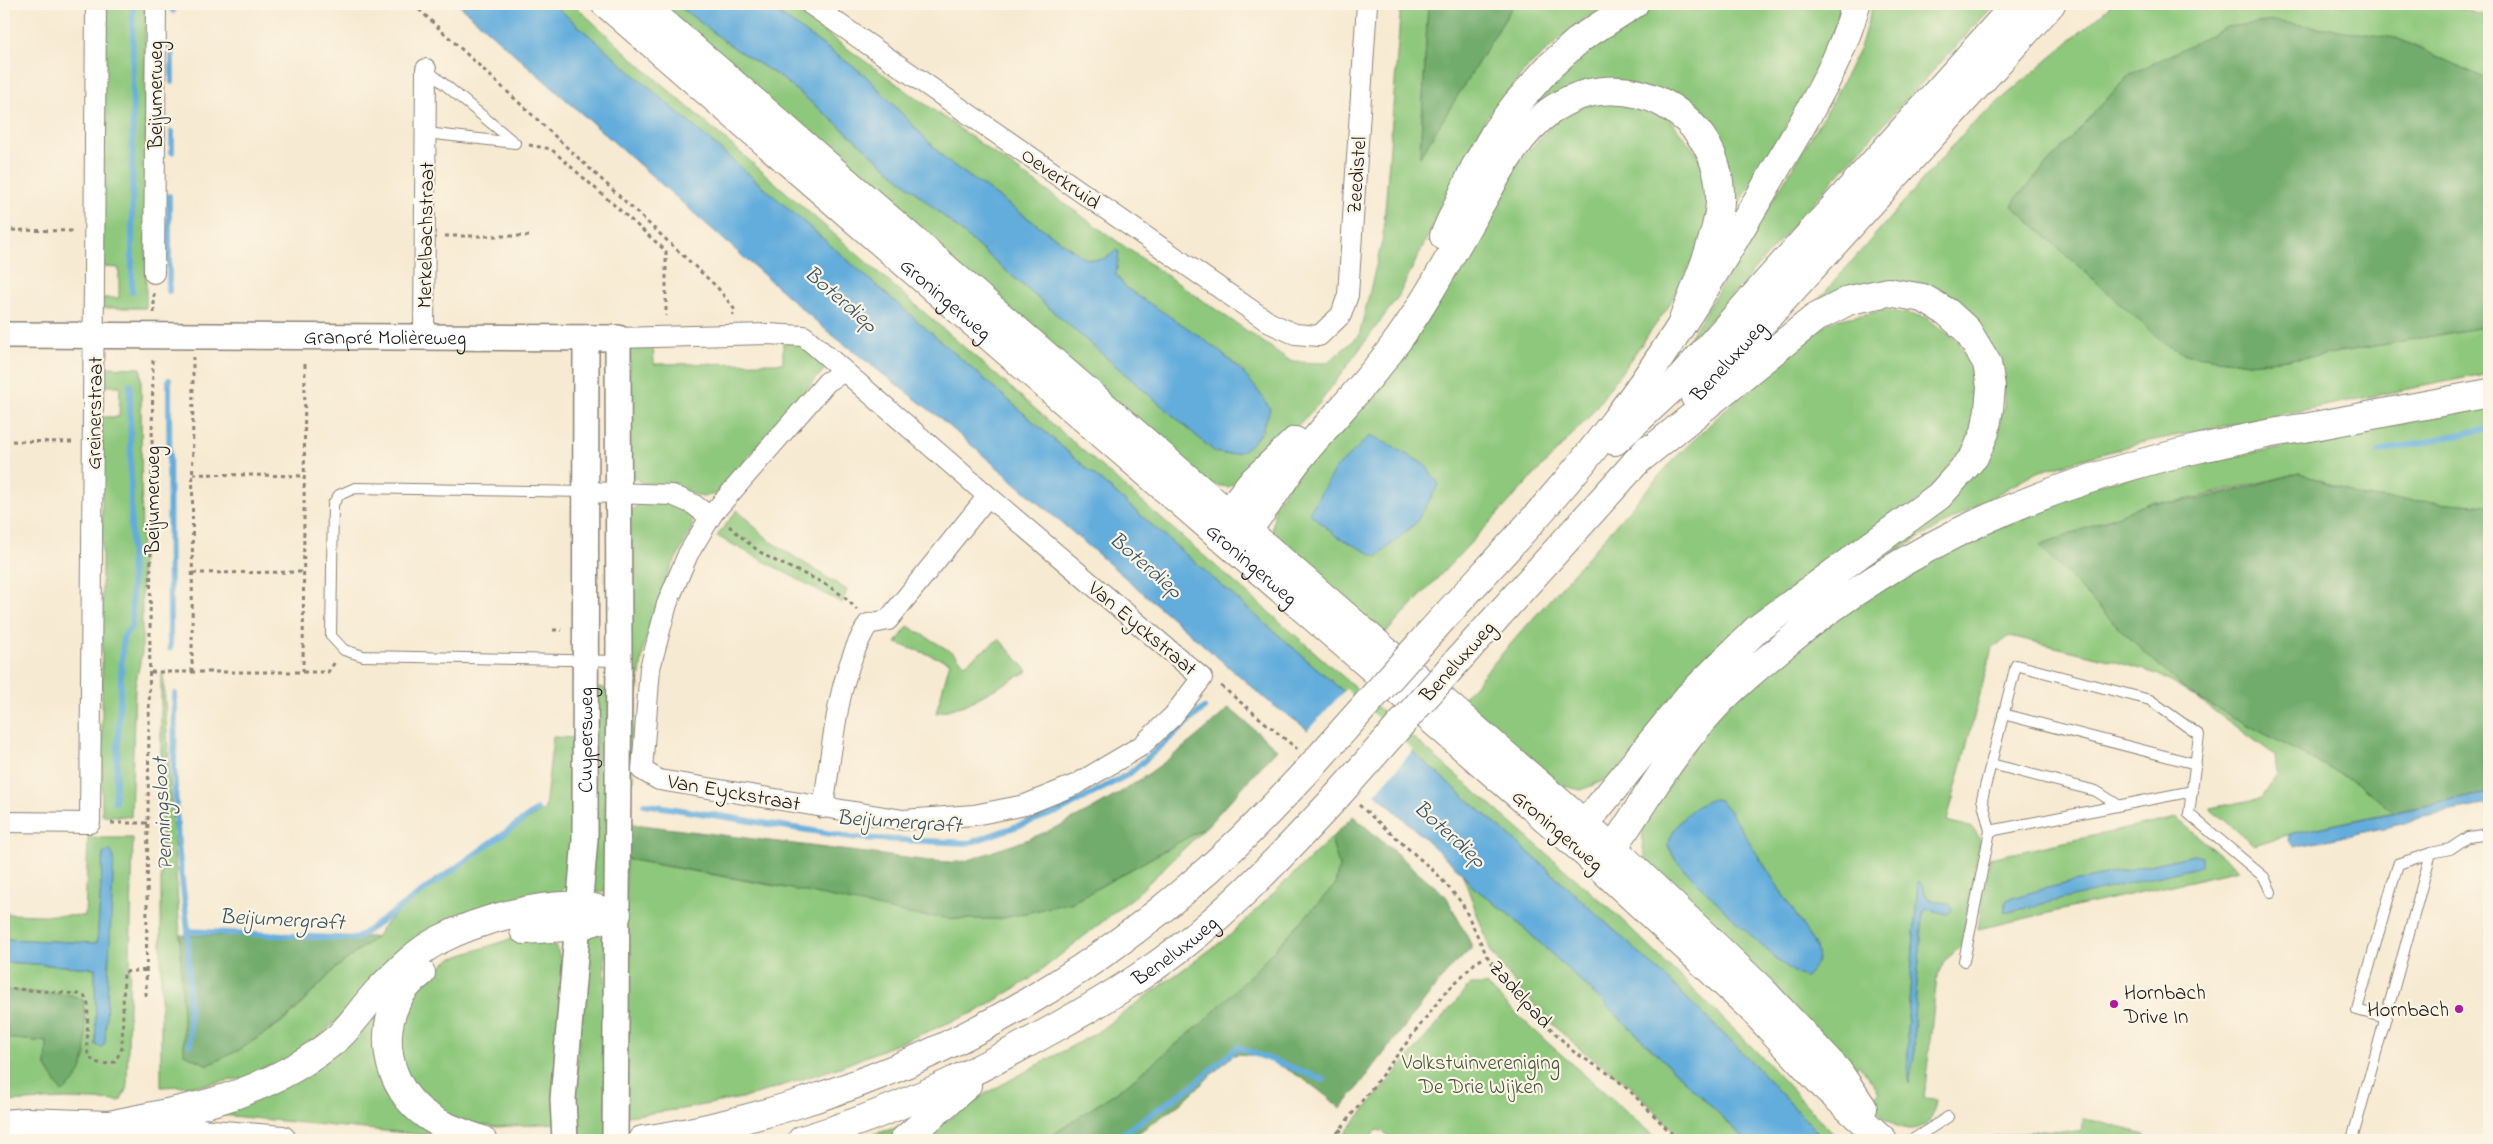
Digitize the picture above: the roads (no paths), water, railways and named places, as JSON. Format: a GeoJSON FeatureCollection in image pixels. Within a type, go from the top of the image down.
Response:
{"type":"FeatureCollection","features":[{"type":"Feature","properties":{"kind":"main road","name":"Groningerweg"},"geometry":{"type":"LineString","coordinates":[[606,4],[1231,527]]}},
{"type":"Feature","properties":{"kind":"main road","name":"Groningerweg"},"geometry":{"type":"LineString","coordinates":[[642,4],[1635,883],[1764,992],[1838,1071],[1884,1140]]}},
{"type":"Feature","properties":{"kind":"main road"},"geometry":{"type":"LineString","coordinates":[[1231,527],[1250,484],[1321,416],[1381,339],[1412,294],[1440,245],[1474,169],[1496,131],[1517,103],[1549,67],[1581,38],[1634,4]]}},
{"type":"Feature","properties":{"kind":"main road"},"geometry":{"type":"LineString","coordinates":[[1547,503],[1611,427],[1682,324],[1756,203],[1824,82],[1852,20],[1856,4]]}},
{"type":"Feature","properties":{"kind":"main road"},"geometry":{"type":"LineString","coordinates":[[1547,503],[1670,390],[2016,4]]}},
{"type":"Feature","properties":{"kind":"main road"},"geometry":{"type":"LineString","coordinates":[[2010,48],[2050,4]]}},
{"type":"Feature","properties":{"kind":"main road"},"geometry":{"type":"LineString","coordinates":[[2010,48],[2072,4]]}},
{"type":"Feature","properties":{"kind":"main road","name":"Beneluxweg"},"geometry":{"type":"LineString","coordinates":[[802,1140],[850,1125],[911,1102],[985,1068],[1123,990],[1214,920],[1291,845],[1337,796],[2010,48]]}},
{"type":"Feature","properties":{"kind":"main road"},"geometry":{"type":"LineString","coordinates":[[1231,527],[1292,468],[1356,396],[1393,347],[1427,296],[1502,166],[1540,119],[1567,101],[1614,90],[1634,92],[1653,98],[1684,117],[1697,129],[1713,155],[1718,177],[1720,202],[1706,255],[1682,324]]}},
{"type":"Feature","properties":{"kind":"main road"},"geometry":{"type":"LineString","coordinates":[[1636,462],[1815,318],[1850,300],[1888,292],[1923,298],[1947,312],[1968,330],[1987,363],[1991,387],[1989,409],[1985,432],[1974,457],[1939,496],[1757,629],[1688,697],[1584,838],[1613,848],[1679,750],[1711,710],[1756,669],[1812,622],[1891,568],[1974,524],[2025,501],[2077,481],[2149,460],[2277,431],[2304,428],[2489,393]]}},
{"type":"Feature","properties":{"kind":"main road","name":"Beneluxweg"},"geometry":{"type":"LineString","coordinates":[[653,1139],[736,1122],[837,1091],[936,1051],[1010,1013],[1078,971],[1174,900],[1238,842],[1308,770],[1547,503]]}},
{"type":"Feature","properties":{"kind":"main road","name":"Groningerweg"},"geometry":{"type":"LineString","coordinates":[[1613,848],[1635,883]]}},
{"type":"Feature","properties":{"kind":"main road"},"geometry":{"type":"LineString","coordinates":[[108,1125],[206,1105],[252,1090],[296,1067],[336,1039],[380,989],[413,957],[440,939],[513,914],[580,916],[617,914]]}},
{"type":"Feature","properties":{"kind":"main road"},"geometry":{"type":"LineString","coordinates":[[482,1140],[437,1123],[413,1105],[391,1073],[387,1029],[398,997],[414,978],[445,956],[508,932],[580,916]]}},
{"type":"Feature","properties":{"kind":"main road"},"geometry":{"type":"LineString","coordinates":[[904,1140],[985,1068]]}},
{"type":"Feature","properties":{"kind":"main road"},"geometry":{"type":"LineString","coordinates":[[4,1124],[26,1122],[108,1125],[282,1140]]}},
{"type":"Feature","properties":{"kind":"street","name":"Greinerstraat"},"geometry":{"type":"LineString","coordinates":[[4,822],[90,823],[96,4]]}},
{"type":"Feature","properties":{"kind":"street","name":"Beijumerweg"},"geometry":{"type":"LineString","coordinates":[[154,273],[156,4]]}},
{"type":"Feature","properties":{"kind":"street","name":"Oeverkruid"},"geometry":{"type":"LineString","coordinates":[[810,4],[1270,323],[1295,334],[1319,336]]}},
{"type":"Feature","properties":{"kind":"street","name":"Zeedistel"},"geometry":{"type":"LineString","coordinates":[[1319,336],[1341,316],[1348,295],[1367,4]]}},
{"type":"Feature","properties":{"kind":"street","name":"Merkelbachstraat"},"geometry":{"type":"LineString","coordinates":[[424,336],[426,69]]}},
{"type":"Feature","properties":{"kind":"street","name":"Granpré Molièreweg"},"geometry":{"type":"LineString","coordinates":[[4,335],[618,338],[768,334],[804,336],[843,372]]}},
{"type":"Feature","properties":{"kind":"street","name":"Cuypersweg"},"geometry":{"type":"LineString","coordinates":[[565,1140],[563,1099],[580,916],[585,839],[586,338]]}},
{"type":"Feature","properties":{"kind":"street","name":"Cuypersweg"},"geometry":{"type":"LineString","coordinates":[[614,1140],[619,661],[618,338]]}},
{"type":"Feature","properties":{"kind":"street","name":"Van Eyckstraat"},"geometry":{"type":"LineString","coordinates":[[843,372],[988,496],[1202,678],[1173,716],[1141,746],[1077,784],[1025,805],[974,815],[903,820],[659,780],[642,770],[650,668],[664,613],[688,554],[712,515],[827,382],[843,372]]}},
{"type":"Feature","properties":{"kind":"street"},"geometry":{"type":"LineString","coordinates":[[587,492],[672,495],[712,515]]}},
{"type":"Feature","properties":{"kind":"street","name":"Van Eyckstraat"},"geometry":{"type":"LineString","coordinates":[[823,808],[842,696],[854,646],[868,624],[888,620],[988,496]]}},
{"type":"Feature","properties":{"kind":"lane","name":"Merkelbachstraat"},"geometry":{"type":"LineString","coordinates":[[426,69],[515,143],[426,133]]}},
{"type":"Feature","properties":{"kind":"lane"},"geometry":{"type":"LineString","coordinates":[[587,492],[354,488],[339,495],[333,504],[331,636],[344,650],[363,656],[619,661]]}},
{"type":"Feature","properties":{"kind":"lane"},"geometry":{"type":"LineString","coordinates":[[1964,961],[1990,831],[1982,800],[2016,665],[2150,700],[2199,735],[2189,814],[2264,877],[2271,892]]}},
{"type":"Feature","properties":{"kind":"lane"},"geometry":{"type":"LineString","coordinates":[[2004,714],[2196,764]]}},
{"type":"Feature","properties":{"kind":"lane"},"geometry":{"type":"LineString","coordinates":[[1991,764],[2096,790],[2118,805]]}},
{"type":"Feature","properties":{"kind":"lane"},"geometry":{"type":"LineString","coordinates":[[1990,831],[2193,791]]}},
{"type":"Feature","properties":{"kind":"lane"},"geometry":{"type":"LineString","coordinates":[[2386,1018],[2357,1010],[2398,864],[2450,849],[2468,837],[2489,834]]}},
{"type":"Feature","properties":{"kind":"lane"},"geometry":{"type":"LineString","coordinates":[[2352,1140],[2431,853]]}},
{"type":"Feature","properties":{"kind":"lane"},"geometry":{"type":"LineString","coordinates":[[1912,1140],[1948,1117]]}},
{"type":"Feature","properties":{"kind":"water","name":"Boterdiep"},"geometry":{"type":"Polygon","coordinates":[[[458,4],[553,4],[1544,866],[1660,972],[1751,1061],[1824,1140],[1746,1140],[1600,999],[1511,916],[1472,886],[1462,873],[1303,726],[1263,697],[940,418],[826,330],[458,4]]]}},
{"type":"Feature","properties":{"kind":"water"},"geometry":{"type":"Polygon","coordinates":[[[676,4],[765,4],[865,75],[946,160],[1084,258],[1102,259],[1116,250],[1119,252],[1116,275],[1126,288],[1206,341],[1257,389],[1270,409],[1257,437],[1244,450],[1236,453],[1215,452],[829,117],[780,77],[734,48],[676,4]]]}},
{"type":"Feature","properties":{"kind":"water"},"geometry":{"type":"Polygon","coordinates":[[[1371,435],[1424,464],[1439,484],[1416,523],[1377,557],[1336,536],[1309,513],[1335,469],[1371,435]]]}},
{"type":"Feature","properties":{"kind":"water"},"geometry":{"type":"Polygon","coordinates":[[[2489,793],[2489,804],[2418,817],[2406,823],[2294,847],[2288,841],[2289,835],[2294,833],[2489,793]]]}},
{"type":"Feature","properties":{"kind":"water"},"geometry":{"type":"Polygon","coordinates":[[[1714,799],[1720,800],[1729,810],[1813,942],[1817,952],[1817,961],[1806,977],[1796,973],[1780,962],[1762,946],[1676,861],[1668,845],[1674,830],[1691,811],[1714,799]]]}},
{"type":"Feature","properties":{"kind":"water"},"geometry":{"type":"Polygon","coordinates":[[[110,850],[114,857],[105,1043],[101,1048],[96,1045],[95,968],[4,962],[4,939],[97,943],[103,854],[110,850]]]}},
{"type":"Feature","properties":{"kind":"water"},"geometry":{"type":"Polygon","coordinates":[[[2194,855],[2202,857],[2202,866],[2009,912],[2004,911],[2007,900],[2043,889],[2194,855]]]}},
{"type":"Feature","properties":{"kind":"water"},"geometry":{"type":"Polygon","coordinates":[[[1918,881],[1922,884],[1928,898],[1950,904],[1952,910],[1948,914],[1926,909],[1923,914],[1914,1017],[1914,1056],[1909,1084],[1907,1031],[1918,881]]]}},
{"type":"Feature","properties":{"kind":"waterway"},"geometry":{"type":"LineString","coordinates":[[132,292],[133,4]]}},
{"type":"Feature","properties":{"kind":"waterway"},"geometry":{"type":"LineString","coordinates":[[173,4],[173,11]]}},
{"type":"Feature","properties":{"kind":"waterway"},"geometry":{"type":"LineString","coordinates":[[172,47],[172,82]]}},
{"type":"Feature","properties":{"kind":"waterway"},"geometry":{"type":"LineString","coordinates":[[172,132],[172,152]]}},
{"type":"Feature","properties":{"kind":"waterway"},"geometry":{"type":"LineString","coordinates":[[169,196],[169,291]]}},
{"type":"Feature","properties":{"kind":"waterway"},"geometry":{"type":"LineString","coordinates":[[169,380],[170,648]]}},
{"type":"Feature","properties":{"kind":"waterway"},"geometry":{"type":"LineString","coordinates":[[115,802],[123,638],[132,625],[130,384]]}},
{"type":"Feature","properties":{"kind":"waterway"},"geometry":{"type":"LineString","coordinates":[[2379,452],[2489,428]]}},
{"type":"Feature","properties":{"kind":"waterway","name":"Penningsloot"},"geometry":{"type":"LineString","coordinates":[[175,694],[174,767],[178,845],[188,931],[190,1045]]}},
{"type":"Feature","properties":{"kind":"waterway","name":"Beijumergraft"},"geometry":{"type":"LineString","coordinates":[[644,804],[857,838],[969,843],[1060,811],[1129,774],[1204,708]]}},
{"type":"Feature","properties":{"kind":"waterway","name":"Beijumergraft"},"geometry":{"type":"LineString","coordinates":[[188,931],[356,939],[537,810]]}},
{"type":"Feature","properties":{"kind":"waterway"},"geometry":{"type":"LineString","coordinates":[[1113,1140],[1191,1087],[1238,1047],[1324,1080]]}},
{"type":"Feature","properties":{"kind":"place","name":"Hornbach Drive In"},"geometry":{"type":"Point","coordinates":[2114,1004]}},
{"type":"Feature","properties":{"kind":"place","name":"Hornbach"},"geometry":{"type":"Point","coordinates":[2459,1009]}},
{"type":"Feature","properties":{"kind":"park label","name":"Volkstuinvereniging De Drie Wijken"},"geometry":{"type":"Point","coordinates":[1481,1074]}}]}
